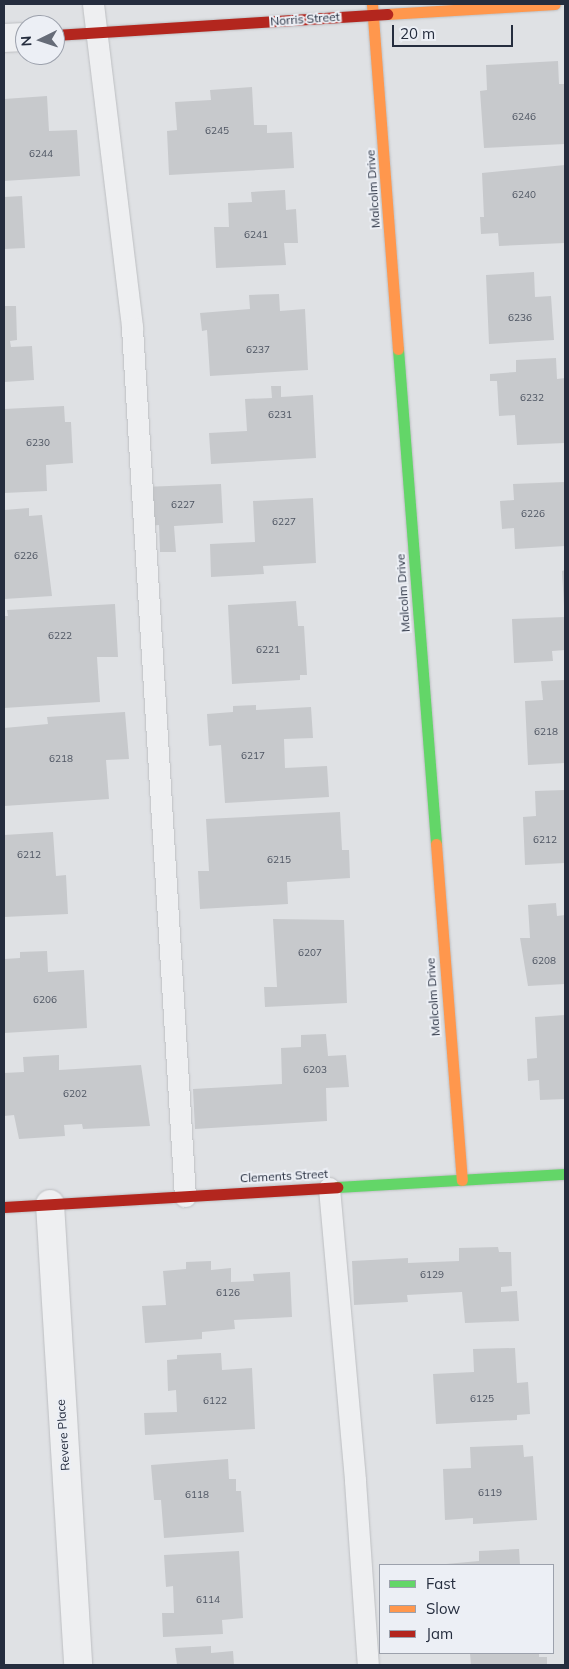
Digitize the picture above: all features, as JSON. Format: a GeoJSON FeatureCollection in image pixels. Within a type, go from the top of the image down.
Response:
{"type":"FeatureCollection","features":[{"type":"Feature","properties":{"kind":"street","name":"Norris Street"},"geometry":{"type":"LineString","coordinates":[[65,34],[373,9],[555,4]]}},
{"type":"Feature","properties":{"kind":"street","name":"Malcolm Drive"},"geometry":{"type":"LineString","coordinates":[[373,9],[462,1180]]}},
{"type":"Feature","properties":{"kind":"street","name":"Clements Street"},"geometry":{"type":"LineString","coordinates":[[4,1206],[565,1174]]}},
{"type":"Feature","properties":{"kind":"street","name":"Revere Place"},"geometry":{"type":"LineString","coordinates":[[50,1204],[78,1665]]}},
{"type":"Feature","properties":{"kind":"lane"},"geometry":{"type":"LineString","coordinates":[[93,4],[132,328],[186,1196]]}},
{"type":"Feature","properties":{"kind":"lane"},"geometry":{"type":"LineString","coordinates":[[329,1188],[354,1472],[368,1665]]}},
{"type":"Feature","properties":{"kind":"building"},"geometry":{"type":"Polygon","coordinates":[[[558,61],[559,84],[565,84],[565,144],[484,148],[480,91],[487,90],[486,65],[558,61]]]}},
{"type":"Feature","properties":{"kind":"building"},"geometry":{"type":"Polygon","coordinates":[[[252,87],[254,125],[267,125],[267,133],[292,132],[294,168],[169,175],[167,131],[177,130],[175,102],[211,100],[210,90],[252,87]]]}},
{"type":"Feature","properties":{"kind":"building"},"geometry":{"type":"Polygon","coordinates":[[[47,96],[49,131],[77,130],[80,176],[4,181],[4,99],[47,96]]]}},
{"type":"Feature","properties":{"kind":"building"},"geometry":{"type":"Polygon","coordinates":[[[565,165],[565,243],[499,246],[498,233],[481,234],[480,217],[484,217],[482,173],[565,165]]]}},
{"type":"Feature","properties":{"kind":"building"},"geometry":{"type":"Polygon","coordinates":[[[285,190],[286,210],[296,209],[298,243],[284,243],[286,265],[216,268],[214,227],[229,227],[228,203],[252,202],[251,192],[285,190]]]}},
{"type":"Feature","properties":{"kind":"building"},"geometry":{"type":"Polygon","coordinates":[[[22,196],[25,248],[4,249],[4,197],[22,196]]]}},
{"type":"Feature","properties":{"kind":"building"},"geometry":{"type":"Polygon","coordinates":[[[534,272],[535,297],[551,296],[554,340],[489,344],[486,275],[534,272]]]}},
{"type":"Feature","properties":{"kind":"building"},"geometry":{"type":"Polygon","coordinates":[[[279,294],[280,311],[305,309],[308,370],[210,376],[207,330],[202,331],[200,313],[250,309],[249,295],[279,294]]]}},
{"type":"Feature","properties":{"kind":"building"},"geometry":{"type":"Polygon","coordinates":[[[4,306],[16,306],[17,340],[10,341],[11,347],[32,346],[34,380],[4,382],[4,306]]]}},
{"type":"Feature","properties":{"kind":"building"},"geometry":{"type":"Polygon","coordinates":[[[556,358],[557,379],[565,378],[565,443],[517,445],[515,415],[499,416],[497,381],[490,381],[490,374],[516,372],[516,360],[556,358]]]}},
{"type":"Feature","properties":{"kind":"building"},"geometry":{"type":"Polygon","coordinates":[[[271,386],[281,386],[281,397],[313,395],[316,458],[211,464],[209,433],[247,431],[245,399],[272,398],[271,386]]]}},
{"type":"Feature","properties":{"kind":"building"},"geometry":{"type":"Polygon","coordinates":[[[64,406],[65,422],[71,422],[73,463],[46,465],[47,491],[4,493],[4,409],[64,406]]]}},
{"type":"Feature","properties":{"kind":"building"},"geometry":{"type":"Polygon","coordinates":[[[565,482],[565,546],[515,549],[514,528],[502,529],[500,501],[514,500],[513,484],[565,482]]]}},
{"type":"Feature","properties":{"kind":"building"},"geometry":{"type":"Polygon","coordinates":[[[221,484],[223,523],[174,526],[176,552],[160,552],[159,525],[145,526],[143,487],[221,484]]]}},
{"type":"Feature","properties":{"kind":"building"},"geometry":{"type":"Polygon","coordinates":[[[313,498],[316,563],[263,566],[264,574],[211,577],[210,544],[255,542],[253,501],[313,498]]]}},
{"type":"Feature","properties":{"kind":"building"},"geometry":{"type":"Polygon","coordinates":[[[29,508],[29,516],[42,515],[52,596],[4,599],[4,510],[29,508]]]}},
{"type":"Feature","properties":{"kind":"building"},"geometry":{"type":"Polygon","coordinates":[[[565,570],[565,606],[564,606],[562,571],[565,570]]]}},
{"type":"Feature","properties":{"kind":"building"},"geometry":{"type":"Polygon","coordinates":[[[296,601],[298,626],[304,626],[307,675],[300,675],[300,680],[232,684],[228,605],[296,601]]]}},
{"type":"Feature","properties":{"kind":"building"},"geometry":{"type":"Polygon","coordinates":[[[115,604],[118,657],[97,657],[100,702],[4,708],[4,616],[8,616],[7,610],[115,604]]]}},
{"type":"Feature","properties":{"kind":"building"},"geometry":{"type":"Polygon","coordinates":[[[565,617],[565,650],[552,651],[553,661],[514,663],[512,619],[565,617]]]}},
{"type":"Feature","properties":{"kind":"building"},"geometry":{"type":"Polygon","coordinates":[[[565,680],[565,763],[528,765],[525,701],[543,700],[541,681],[565,680]]]}},
{"type":"Feature","properties":{"kind":"building"},"geometry":{"type":"Polygon","coordinates":[[[256,705],[256,710],[311,707],[313,738],[284,739],[285,768],[327,766],[329,797],[225,803],[221,745],[209,746],[207,714],[233,712],[233,706],[256,705]]]}},
{"type":"Feature","properties":{"kind":"building"},"geometry":{"type":"Polygon","coordinates":[[[125,712],[129,759],[106,760],[109,799],[4,806],[4,728],[48,724],[47,717],[125,712]]]}},
{"type":"Feature","properties":{"kind":"building"},"geometry":{"type":"Polygon","coordinates":[[[565,790],[565,863],[525,865],[523,817],[536,816],[535,791],[565,790]]]}},
{"type":"Feature","properties":{"kind":"building"},"geometry":{"type":"Polygon","coordinates":[[[340,812],[342,850],[349,850],[350,878],[287,882],[288,904],[200,909],[198,871],[209,871],[206,819],[340,812]]]}},
{"type":"Feature","properties":{"kind":"building"},"geometry":{"type":"Polygon","coordinates":[[[53,832],[56,876],[66,875],[68,914],[4,917],[4,835],[53,832]]]}},
{"type":"Feature","properties":{"kind":"building"},"geometry":{"type":"Polygon","coordinates":[[[556,903],[557,916],[565,915],[565,984],[528,986],[520,938],[530,938],[528,905],[556,903]]]}},
{"type":"Feature","properties":{"kind":"building"},"geometry":{"type":"Polygon","coordinates":[[[273,919],[344,920],[347,1003],[265,1007],[264,987],[277,987],[273,919]]]}},
{"type":"Feature","properties":{"kind":"building"},"geometry":{"type":"Polygon","coordinates":[[[47,951],[48,972],[84,970],[87,1028],[4,1033],[4,959],[20,958],[20,952],[47,951]]]}},
{"type":"Feature","properties":{"kind":"building"},"geometry":{"type":"Polygon","coordinates":[[[565,1015],[565,1099],[540,1100],[539,1080],[528,1081],[527,1059],[537,1058],[535,1017],[565,1015]]]}},
{"type":"Feature","properties":{"kind":"building"},"geometry":{"type":"Polygon","coordinates":[[[326,1034],[328,1056],[346,1055],[349,1087],[326,1088],[327,1121],[195,1129],[193,1089],[282,1084],[281,1048],[301,1047],[301,1035],[326,1034]]]}},
{"type":"Feature","properties":{"kind":"building"},"geometry":{"type":"Polygon","coordinates":[[[59,1055],[59,1070],[141,1065],[150,1126],[83,1129],[82,1124],[64,1125],[65,1136],[19,1139],[14,1115],[4,1116],[4,1073],[24,1072],[23,1057],[59,1055]]]}},
{"type":"Feature","properties":{"kind":"building"},"geometry":{"type":"Polygon","coordinates":[[[498,1247],[499,1252],[511,1252],[512,1286],[501,1287],[501,1292],[517,1291],[519,1321],[465,1323],[462,1292],[407,1295],[408,1302],[354,1305],[352,1261],[408,1258],[408,1263],[459,1261],[459,1248],[498,1247]]]}},
{"type":"Feature","properties":{"kind":"building"},"geometry":{"type":"Polygon","coordinates":[[[211,1261],[211,1270],[231,1268],[231,1282],[254,1281],[253,1274],[290,1272],[292,1317],[234,1320],[235,1329],[202,1332],[202,1339],[145,1343],[142,1306],[166,1305],[163,1271],[186,1269],[186,1262],[211,1261]]]}},
{"type":"Feature","properties":{"kind":"building"},"geometry":{"type":"Polygon","coordinates":[[[515,1348],[517,1383],[528,1382],[530,1414],[517,1415],[517,1420],[436,1424],[433,1374],[474,1372],[473,1349],[515,1348]]]}},
{"type":"Feature","properties":{"kind":"building"},"geometry":{"type":"Polygon","coordinates":[[[221,1353],[222,1370],[252,1368],[255,1429],[145,1435],[144,1413],[177,1412],[176,1390],[168,1391],[167,1360],[177,1359],[177,1355],[221,1353]]]}},
{"type":"Feature","properties":{"kind":"building"},"geometry":{"type":"Polygon","coordinates":[[[523,1445],[524,1457],[533,1456],[537,1520],[473,1524],[473,1518],[445,1520],[443,1469],[471,1468],[470,1447],[523,1445]]]}},
{"type":"Feature","properties":{"kind":"building"},"geometry":{"type":"Polygon","coordinates":[[[228,1459],[229,1479],[236,1479],[236,1491],[241,1491],[244,1532],[164,1538],[161,1500],[154,1500],[151,1465],[228,1459]]]}},
{"type":"Feature","properties":{"kind":"building"},"geometry":{"type":"Polygon","coordinates":[[[519,1549],[520,1564],[446,1564],[479,1561],[479,1551],[519,1549]]]}},
{"type":"Feature","properties":{"kind":"building"},"geometry":{"type":"Polygon","coordinates":[[[239,1551],[243,1618],[222,1620],[223,1634],[163,1637],[162,1613],[174,1613],[173,1586],[166,1587],[164,1555],[239,1551]]]}},
{"type":"Feature","properties":{"kind":"building"},"geometry":{"type":"Polygon","coordinates":[[[211,1646],[211,1653],[233,1651],[234,1665],[177,1665],[175,1648],[211,1646]]]}},
{"type":"Feature","properties":{"kind":"building"},"geometry":{"type":"Polygon","coordinates":[[[470,1654],[539,1654],[539,1657],[547,1657],[547,1665],[471,1665],[470,1654]]]}},
{"type":"Feature","properties":{"kind":"traffic: fast"},"geometry":{"type":"LineString","coordinates":[[398,349],[436,844]]}},
{"type":"Feature","properties":{"kind":"traffic: fast"},"geometry":{"type":"LineString","coordinates":[[337,1187],[565,1174]]}},
{"type":"Feature","properties":{"kind":"traffic: slow"},"geometry":{"type":"LineString","coordinates":[[372,4],[398,349]]}},
{"type":"Feature","properties":{"kind":"traffic: slow"},"geometry":{"type":"LineString","coordinates":[[387,14],[555,4]]}},
{"type":"Feature","properties":{"kind":"traffic: slow"},"geometry":{"type":"LineString","coordinates":[[436,844],[462,1180]]}},
{"type":"Feature","properties":{"kind":"traffic: jam"},"geometry":{"type":"LineString","coordinates":[[65,34],[387,14]]}},
{"type":"Feature","properties":{"kind":"traffic: jam"},"geometry":{"type":"LineString","coordinates":[[4,1207],[337,1187]]}}]}
